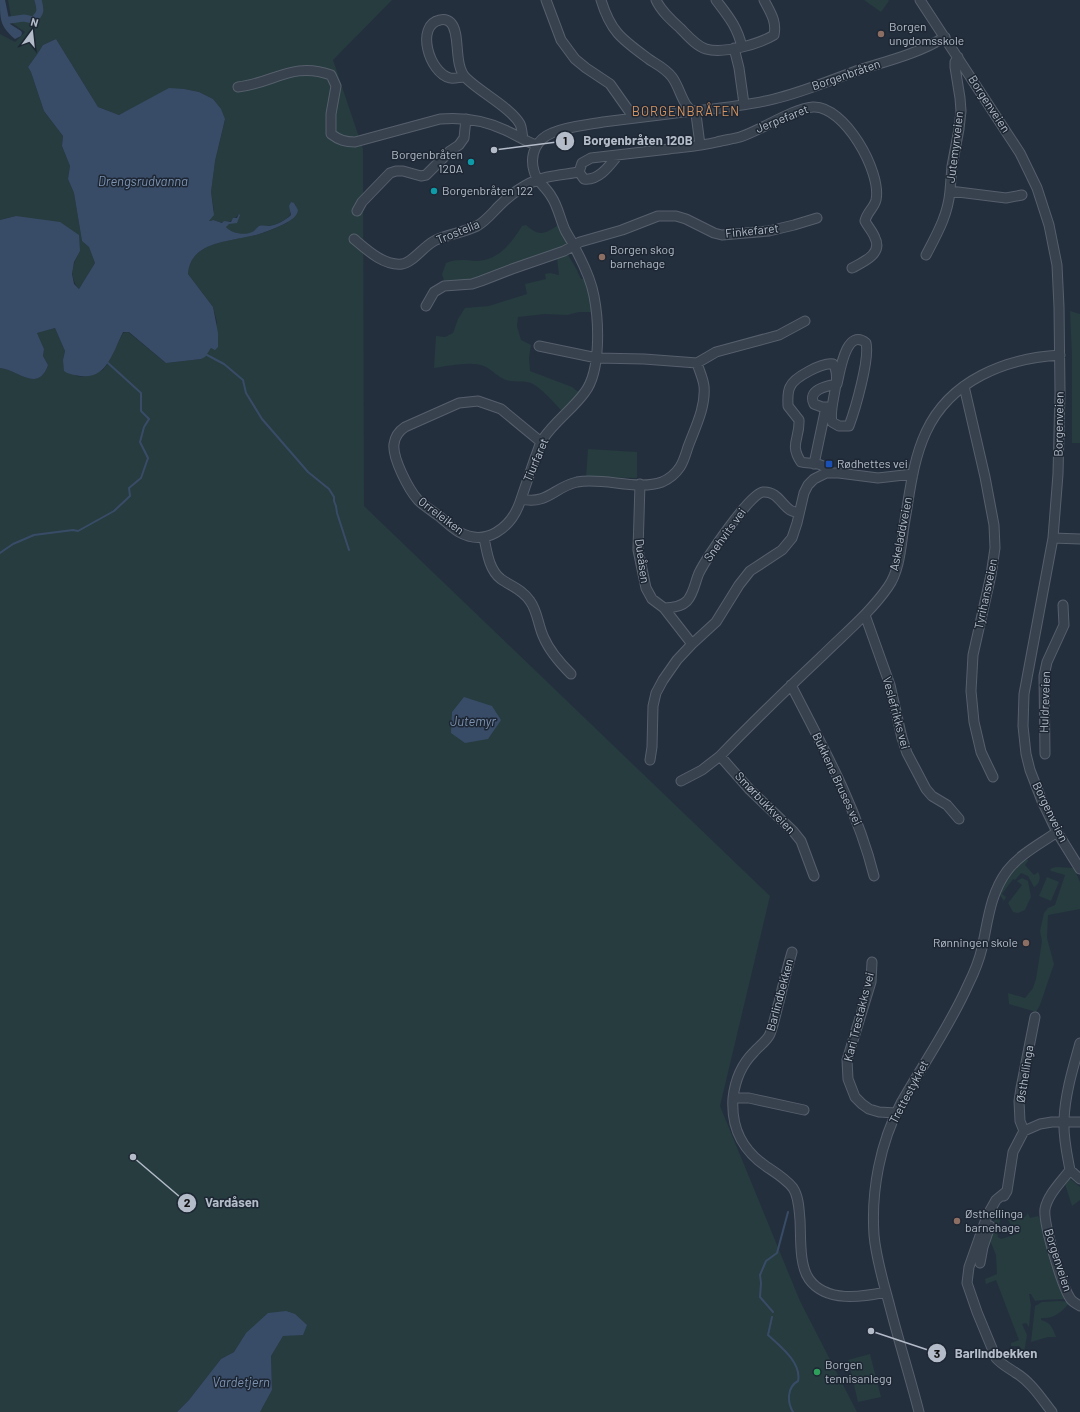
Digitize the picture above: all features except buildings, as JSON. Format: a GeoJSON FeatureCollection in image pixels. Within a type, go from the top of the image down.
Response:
{"type":"FeatureCollection","features":[{"type":"Feature","properties":{"kind":"street"},"geometry":{"type":"LineString","coordinates":[[546,0],[561,40],[575,59],[610,84],[634,118]]}},
{"type":"Feature","properties":{"kind":"street"},"geometry":{"type":"LineString","coordinates":[[601,0],[607,17],[616,33],[673,78],[687,107],[690,111],[696,114],[700,146]]}},
{"type":"Feature","properties":{"kind":"street"},"geometry":{"type":"LineString","coordinates":[[656,0],[668,18],[694,41],[705,49],[717,50],[754,45],[774,35],[776,29],[775,21],[764,0]]}},
{"type":"Feature","properties":{"kind":"street"},"geometry":{"type":"LineString","coordinates":[[716,0],[737,31],[739,68],[744,104]]}},
{"type":"Feature","properties":{"kind":"street","name":"Borgenveien"},"geometry":{"type":"LineString","coordinates":[[920,0],[1020,153],[1037,188],[1050,225],[1057,265],[1060,355],[1058,474],[1053,538],[1024,694],[1022,726],[1030,770],[1042,801],[1057,832],[1080,869]]}},
{"type":"Feature","properties":{"kind":"street"},"geometry":{"type":"LineString","coordinates":[[465,77],[450,78],[441,74],[434,65],[428,53],[428,30],[438,20],[450,22],[454,27],[459,64],[465,77],[513,116],[520,125],[523,139]]}},
{"type":"Feature","properties":{"kind":"street","name":"Borgenbråten"},"geometry":{"type":"LineString","coordinates":[[536,144],[544,137],[555,132],[583,125],[744,104],[775,98],[914,53],[945,37]]}},
{"type":"Feature","properties":{"kind":"street","name":"Jutemyrveien"},"geometry":{"type":"LineString","coordinates":[[926,255],[942,224],[949,203],[952,166],[961,110],[955,67],[955,62],[958,57]]}},
{"type":"Feature","properties":{"kind":"street"},"geometry":{"type":"LineString","coordinates":[[238,87],[250,86],[284,73],[302,70],[319,71],[331,75],[336,86],[331,114],[330,134],[337,139],[345,142],[355,142],[440,119],[466,119],[497,126],[527,142],[536,144],[532,161],[537,179],[579,172],[584,179],[589,180],[598,176],[618,155]]}},
{"type":"Feature","properties":{"kind":"street","name":"Jerpefaret"},"geometry":{"type":"LineString","coordinates":[[579,172],[582,163],[591,158],[700,146],[741,137],[784,117],[808,108],[821,108],[833,114],[842,122],[860,144],[866,155],[876,189],[876,200],[868,211],[865,221],[876,239],[877,249],[873,256],[852,268]]}},
{"type":"Feature","properties":{"kind":"street"},"geometry":{"type":"LineString","coordinates":[[357,211],[362,202],[390,173],[403,171],[421,176],[426,175],[450,151],[459,145],[464,138],[466,119]]}},
{"type":"Feature","properties":{"kind":"street","name":"Trostelia"},"geometry":{"type":"LineString","coordinates":[[354,239],[367,250],[385,260],[394,264],[403,264],[412,260],[425,246],[436,240],[477,226],[510,197],[537,179]]}},
{"type":"Feature","properties":{"kind":"street","name":"Tiurfaret"},"geometry":{"type":"LineString","coordinates":[[484,538],[495,533],[511,520],[518,508],[541,442],[552,427],[584,394],[593,377],[597,358],[597,324],[594,297],[589,277],[565,231],[557,208],[550,194],[537,179]]}},
{"type":"Feature","properties":{"kind":"street","name":"Jutemyrveien"},"geometry":{"type":"LineString","coordinates":[[950,191],[1006,198],[1022,195]]}},
{"type":"Feature","properties":{"kind":"street","name":"Finkefaret"},"geometry":{"type":"LineString","coordinates":[[574,246],[580,242],[622,230],[658,216],[676,216],[686,219],[714,233],[722,235],[769,231],[817,218]]}},
{"type":"Feature","properties":{"kind":"street"},"geometry":{"type":"LineString","coordinates":[[426,306],[434,292],[444,286],[476,283],[574,246]]}},
{"type":"Feature","properties":{"kind":"street"},"geometry":{"type":"LineString","coordinates":[[539,346],[597,358],[644,359],[696,363],[716,352],[779,335],[805,321]]}},
{"type":"Feature","properties":{"kind":"street"},"geometry":{"type":"LineString","coordinates":[[814,464],[829,407],[846,350],[854,341],[863,341],[866,343],[867,355],[849,426],[839,426],[832,422],[829,407]]}},
{"type":"Feature","properties":{"kind":"street","name":"Askeladdveien"},"geometry":{"type":"LineString","coordinates":[[681,782],[702,770],[720,756],[864,615],[889,586],[894,576],[899,556],[913,474],[921,445],[926,432],[942,408],[964,386],[982,374],[1031,358],[1060,355]]}},
{"type":"Feature","properties":{"kind":"street"},"geometry":{"type":"LineString","coordinates":[[521,499],[531,501],[543,499],[565,486],[586,481],[595,480],[650,484],[662,482],[675,474],[681,466],[701,412],[704,387],[696,363]]}},
{"type":"Feature","properties":{"kind":"street"},"geometry":{"type":"LineString","coordinates":[[825,467],[822,464],[809,464],[801,462],[796,454],[795,446],[800,420],[788,406],[790,387],[796,378],[830,363],[835,367],[837,384]]}},
{"type":"Feature","properties":{"kind":"street"},"geometry":{"type":"LineString","coordinates":[[829,407],[814,404],[812,400],[813,396],[816,390],[837,384]]}},
{"type":"Feature","properties":{"kind":"street","name":"Tyrihansveien"},"geometry":{"type":"LineString","coordinates":[[964,386],[994,526],[995,548],[991,575],[973,655],[970,691],[974,722],[981,752],[993,777]]}},
{"type":"Feature","properties":{"kind":"street","name":"Orreleiken"},"geometry":{"type":"LineString","coordinates":[[484,538],[460,532],[419,501],[408,485],[400,469],[394,449],[396,437],[405,427],[459,403],[478,401],[501,409],[541,442]]}},
{"type":"Feature","properties":{"kind":"street"},"geometry":{"type":"LineString","coordinates":[[650,760],[652,747],[653,706],[656,693],[677,660],[716,622],[738,585],[750,571],[782,550],[792,538],[798,523],[804,492],[808,485],[814,479],[826,473],[839,472],[878,478],[913,474]]}},
{"type":"Feature","properties":{"kind":"street","name":"Dueåsen"},"geometry":{"type":"LineString","coordinates":[[640,484],[638,550],[643,580],[652,599],[664,608],[692,644]]}},
{"type":"Feature","properties":{"kind":"street","name":"Snehvits vei"},"geometry":{"type":"LineString","coordinates":[[664,608],[677,607],[687,601],[693,592],[698,574],[708,556],[748,503],[757,494],[770,492],[777,496],[791,511],[799,513]]}},
{"type":"Feature","properties":{"kind":"street"},"geometry":{"type":"LineString","coordinates":[[484,538],[488,559],[493,571],[500,578],[524,593],[530,600],[535,610],[544,638],[552,652],[571,674]]}},
{"type":"Feature","properties":{"kind":"street"},"geometry":{"type":"LineString","coordinates":[[1053,538],[1080,539]]}},
{"type":"Feature","properties":{"kind":"street","name":"Huldreveien"},"geometry":{"type":"LineString","coordinates":[[1045,754],[1044,676],[1047,662],[1064,622],[1063,605]]}},
{"type":"Feature","properties":{"kind":"street","name":"Veslefrikks vei"},"geometry":{"type":"LineString","coordinates":[[864,615],[890,685],[902,738],[907,753],[926,789],[932,796],[947,805],[959,819]]}},
{"type":"Feature","properties":{"kind":"street","name":"Bukkene Bruses vei"},"geometry":{"type":"LineString","coordinates":[[791,685],[856,816],[868,850],[874,876]]}},
{"type":"Feature","properties":{"kind":"street","name":"Smørbukkveien"},"geometry":{"type":"LineString","coordinates":[[720,756],[750,790],[793,831],[801,842],[814,876]]}},
{"type":"Feature","properties":{"kind":"street","name":"Trettestykket"},"geometry":{"type":"LineString","coordinates":[[919,1412],[886,1292],[874,1236],[874,1202],[877,1175],[883,1150],[896,1113],[958,1005],[979,959],[990,908],[1000,881],[1008,870],[1021,857],[1057,832]]}},
{"type":"Feature","properties":{"kind":"street","name":"Barlindbekken"},"geometry":{"type":"LineString","coordinates":[[792,952],[769,1036],[745,1062],[734,1087],[733,1109],[738,1133],[749,1152],[766,1167],[781,1176],[794,1189],[799,1206],[802,1257],[809,1279],[822,1290],[831,1294],[842,1296],[866,1296],[886,1292]]}},
{"type":"Feature","properties":{"kind":"street","name":"Kari Trestakks vei"},"geometry":{"type":"LineString","coordinates":[[872,962],[870,982],[847,1060],[848,1080],[855,1097],[862,1104],[879,1112],[896,1113]]}},
{"type":"Feature","properties":{"kind":"street","name":"Østhellinga"},"geometry":{"type":"LineString","coordinates":[[1024,1131],[1020,1121],[1019,1101],[1035,1017]]}},
{"type":"Feature","properties":{"kind":"street"},"geometry":{"type":"LineString","coordinates":[[1080,1043],[1067,1095],[1064,1121],[1066,1152],[1070,1170],[1080,1179]]}},
{"type":"Feature","properties":{"kind":"street"},"geometry":{"type":"LineString","coordinates":[[734,1098],[749,1098],[804,1110]]}},
{"type":"Feature","properties":{"kind":"street"},"geometry":{"type":"LineString","coordinates":[[980,1263],[989,1227],[996,1210],[1007,1191],[1013,1152],[1024,1131],[1040,1124],[1064,1121],[1080,1122]]}},
{"type":"Feature","properties":{"kind":"street","name":"Borgenveien"},"geometry":{"type":"LineString","coordinates":[[1070,1170],[1048,1201],[1045,1214],[1046,1226],[1064,1286],[1071,1300],[1080,1306]]}},
{"type":"Feature","properties":{"kind":"street"},"geometry":{"type":"LineString","coordinates":[[1007,1191],[996,1200],[988,1216],[969,1267],[967,1283],[996,1358],[1001,1364],[1016,1373],[1036,1391],[1052,1412]]}},
{"type":"Feature","properties":{"kind":"green space"},"geometry":{"type":"Polygon","coordinates":[[[8,0],[392,0],[333,60],[363,149],[364,506],[770,896],[720,1106],[800,1301],[857,1412],[260,1412],[272,1390],[271,1356],[283,1336],[303,1334],[246,1333],[234,1352],[221,1359],[189,1400],[177,1412],[0,1412],[0,368],[7,369],[27,378],[39,378],[44,373],[48,365],[43,356],[44,349],[37,333],[55,328],[65,351],[63,360],[77,376],[82,377],[103,370],[123,333],[128,332],[166,363],[201,359],[211,348],[217,322],[213,307],[188,274],[190,264],[195,256],[201,250],[209,246],[262,233],[285,224],[290,220],[296,207],[295,204],[291,202],[290,215],[286,219],[274,225],[259,226],[249,234],[234,232],[226,227],[227,225],[238,220],[239,214],[228,222],[213,220],[209,221],[214,210],[211,192],[215,161],[225,120],[213,99],[199,92],[184,89],[141,104],[119,115],[98,107],[56,39],[43,45],[28,67],[44,111],[63,136],[62,146],[70,166],[68,179],[74,193],[82,241],[89,247],[95,263],[79,289],[74,280],[73,270],[75,260],[80,251],[16,216],[0,220],[0,34],[15,42],[25,32],[12,23],[8,0]]]}},
{"type":"Feature","properties":{"kind":"green space"},"geometry":{"type":"Polygon","coordinates":[[[864,0],[888,0],[889,1],[881,12],[864,0]]]}},
{"type":"Feature","properties":{"kind":"green space"},"geometry":{"type":"Polygon","coordinates":[[[560,224],[568,243],[566,248],[484,278],[445,284],[442,274],[446,263],[457,260],[482,260],[497,255],[508,245],[522,226],[526,225],[535,232],[543,233],[560,224]]]}},
{"type":"Feature","properties":{"kind":"green space"},"geometry":{"type":"Polygon","coordinates":[[[568,255],[581,279],[586,279],[594,312],[579,312],[567,315],[545,314],[518,317],[517,326],[521,340],[531,345],[529,358],[530,371],[572,387],[581,394],[563,412],[544,392],[531,383],[506,380],[481,365],[461,364],[434,368],[436,336],[445,337],[453,333],[458,319],[465,308],[489,306],[527,294],[525,284],[546,279],[545,274],[550,273],[559,275],[557,258],[568,255]]]}},
{"type":"Feature","properties":{"kind":"green space"},"geometry":{"type":"Polygon","coordinates":[[[1070,311],[1080,314],[1080,443],[1072,443],[1072,356],[1070,311]]]}},
{"type":"Feature","properties":{"kind":"green space"},"geometry":{"type":"Polygon","coordinates":[[[588,449],[637,452],[637,478],[586,477],[588,449]]]}},
{"type":"Feature","properties":{"kind":"green space"},"geometry":{"type":"Polygon","coordinates":[[[1026,859],[1028,861],[1025,865],[1034,875],[1038,872],[1040,876],[1038,883],[1034,887],[1028,876],[1021,873],[1015,880],[1013,879],[1002,894],[1006,897],[1004,901],[999,894],[1006,878],[1026,859]]]}},
{"type":"Feature","properties":{"kind":"green space"},"geometry":{"type":"Polygon","coordinates":[[[1056,867],[1074,868],[1080,882],[1080,909],[1048,915],[1047,938],[1054,964],[1040,1005],[1036,1012],[1009,1004],[1008,993],[1025,998],[1033,988],[1036,979],[1042,941],[1040,931],[1044,913],[1048,908],[1055,905],[1065,875],[1051,871],[1050,869],[1056,867]]]}},
{"type":"Feature","properties":{"kind":"green space"},"geometry":{"type":"Polygon","coordinates":[[[1047,877],[1059,882],[1051,901],[1039,896],[1047,877]]]}},
{"type":"Feature","properties":{"kind":"green space"},"geometry":{"type":"Polygon","coordinates":[[[1022,878],[1028,881],[1031,897],[1025,910],[1018,913],[1013,912],[1008,903],[1022,885],[1017,881],[1022,878]]]}},
{"type":"Feature","properties":{"kind":"green space"},"geometry":{"type":"Polygon","coordinates":[[[1068,1177],[1080,1187],[1080,1200],[1072,1206],[1065,1184],[1068,1177]]]}},
{"type":"Feature","properties":{"kind":"green space"},"geometry":{"type":"Polygon","coordinates":[[[1001,1208],[1003,1209],[997,1233],[998,1237],[1001,1239],[1017,1234],[1008,1220],[1009,1216],[1025,1217],[1028,1213],[1030,1218],[1038,1216],[1043,1222],[1066,1299],[1035,1301],[1031,1294],[1029,1294],[1031,1305],[1029,1327],[1026,1323],[1022,1324],[1027,1335],[1024,1353],[1019,1346],[1011,1346],[1011,1343],[1019,1340],[996,1280],[986,1284],[985,1279],[997,1274],[996,1255],[989,1238],[993,1223],[1001,1208]]]}},
{"type":"Feature","properties":{"kind":"green space"},"geometry":{"type":"Polygon","coordinates":[[[1042,1302],[1070,1302],[1064,1309],[1054,1316],[1041,1318],[1041,1320],[1047,1322],[1051,1326],[1056,1337],[1048,1337],[1031,1342],[1035,1306],[1042,1302]]]}},
{"type":"Feature","properties":{"kind":"green space"},"geometry":{"type":"Polygon","coordinates":[[[870,1354],[881,1397],[858,1402],[848,1360],[870,1354]]]}},
{"type":"Feature","properties":{"kind":"water"},"geometry":{"type":"Polygon","coordinates":[[[0,0],[5,0],[10,24],[22,33],[21,36],[15,39],[6,30],[2,22],[0,0]]]}},
{"type":"Feature","properties":{"kind":"water","name":"Drengsrudvanna"},"geometry":{"type":"Polygon","coordinates":[[[56,39],[98,107],[119,115],[169,88],[199,92],[213,99],[221,109],[225,119],[215,161],[211,192],[214,215],[209,221],[213,220],[222,223],[224,221],[231,222],[233,218],[237,218],[239,214],[237,223],[229,224],[226,227],[234,232],[245,234],[253,232],[259,226],[269,226],[286,219],[291,215],[289,206],[291,202],[294,203],[298,210],[296,215],[286,223],[256,235],[209,246],[201,250],[195,256],[190,264],[188,274],[213,307],[218,333],[218,347],[215,350],[211,348],[205,357],[201,359],[166,363],[129,332],[123,332],[111,357],[101,371],[94,375],[75,375],[64,371],[63,360],[65,351],[55,328],[37,333],[44,349],[43,356],[48,365],[44,373],[39,378],[27,378],[7,369],[0,368],[0,220],[16,216],[60,222],[79,235],[80,251],[74,262],[72,274],[74,284],[79,289],[95,263],[89,247],[82,241],[74,193],[68,179],[70,166],[62,146],[63,136],[44,111],[28,67],[43,45],[56,39]]]}},
{"type":"Feature","properties":{"kind":"water","name":"Jutemyr"},"geometry":{"type":"Polygon","coordinates":[[[464,697],[492,706],[501,720],[488,739],[465,743],[451,733],[452,712],[464,697]]]}},
{"type":"Feature","properties":{"kind":"water","name":"Vardetjern"},"geometry":{"type":"Polygon","coordinates":[[[286,1311],[295,1314],[307,1325],[303,1335],[283,1336],[271,1356],[272,1390],[260,1412],[177,1412],[189,1400],[221,1359],[234,1352],[246,1333],[268,1313],[286,1311]]]}},
{"type":"Feature","properties":{"kind":"waterway"},"geometry":{"type":"LineString","coordinates":[[10,20],[24,18],[33,20],[40,12],[38,0]]}},
{"type":"Feature","properties":{"kind":"waterway"},"geometry":{"type":"LineString","coordinates":[[207,355],[224,364],[243,380],[246,393],[262,419],[308,472],[329,489],[334,497],[337,513],[349,550]]}},
{"type":"Feature","properties":{"kind":"waterway"},"geometry":{"type":"LineString","coordinates":[[0,553],[13,544],[34,535],[73,530],[78,531],[114,511],[130,496],[129,488],[141,478],[148,458],[140,442],[144,427],[149,419],[141,411],[141,393],[108,363]]}},
{"type":"Feature","properties":{"kind":"waterway","name":"Barlindbekken"},"geometry":{"type":"LineString","coordinates":[[773,1312],[760,1297],[760,1275],[766,1261],[777,1253],[788,1212]]}},
{"type":"Feature","properties":{"kind":"waterway","name":"Barlindbekken"},"geometry":{"type":"LineString","coordinates":[[772,1317],[768,1335],[789,1355],[797,1368],[798,1381],[792,1387],[789,1395],[793,1412]]}},
{"type":"Feature","properties":{"kind":"place","name":"Borgen ungdomsskole"},"geometry":{"type":"Point","coordinates":[881,34]}},
{"type":"Feature","properties":{"kind":"place","name":"Borgenbråten 120B"},"geometry":{"type":"Point","coordinates":[494,150]}},
{"type":"Feature","properties":{"kind":"place","name":"Borgenbråten 120A"},"geometry":{"type":"Point","coordinates":[471,162]}},
{"type":"Feature","properties":{"kind":"place","name":"Borgenbråten 122"},"geometry":{"type":"Point","coordinates":[434,191]}},
{"type":"Feature","properties":{"kind":"place","name":"Borgen skog barnehage"},"geometry":{"type":"Point","coordinates":[602,257]}},
{"type":"Feature","properties":{"kind":"place","name":"Rødhettes vei"},"geometry":{"type":"Point","coordinates":[829,464]}},
{"type":"Feature","properties":{"kind":"place","name":"Rønningen skole"},"geometry":{"type":"Point","coordinates":[1026,943]}},
{"type":"Feature","properties":{"kind":"place","name":"Vardåsen"},"geometry":{"type":"Point","coordinates":[133,1157]}},
{"type":"Feature","properties":{"kind":"place","name":"Østhellinga barnehage"},"geometry":{"type":"Point","coordinates":[957,1221]}},
{"type":"Feature","properties":{"kind":"place","name":"Barlindbekken"},"geometry":{"type":"Point","coordinates":[871,1331]}},
{"type":"Feature","properties":{"kind":"place","name":"Borgen tennisanlegg"},"geometry":{"type":"Point","coordinates":[817,1372]}},
{"type":"Feature","properties":{"kind":"district","name":"BORGENBRÅTEN"},"geometry":{"type":"Point","coordinates":[686,111]}}]}
